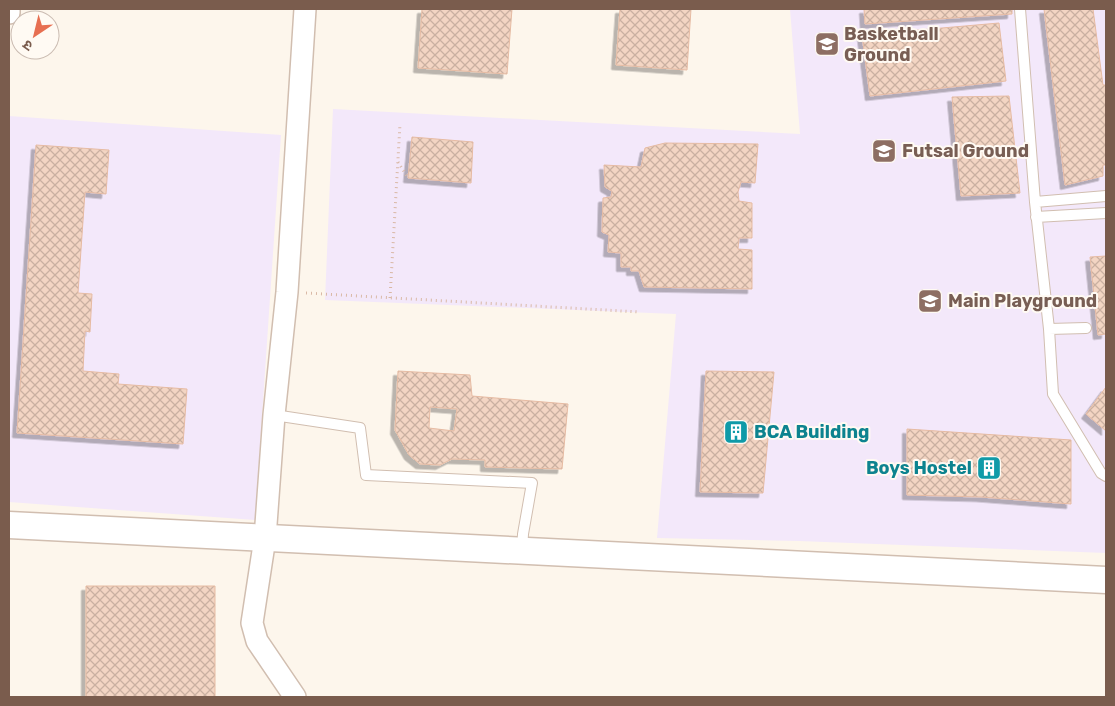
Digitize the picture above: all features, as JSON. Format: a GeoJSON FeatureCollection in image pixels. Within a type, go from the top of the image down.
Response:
{"type":"FeatureCollection","features":[{"type":"Feature","properties":{"kind":"street"},"geometry":{"type":"LineString","coordinates":[[295,697],[257,641],[252,623],[265,538],[274,415],[287,292],[305,9]]}},
{"type":"Feature","properties":{"kind":"street"},"geometry":{"type":"LineString","coordinates":[[9,525],[1106,580]]}},
{"type":"Feature","properties":{"kind":"lane"},"geometry":{"type":"LineString","coordinates":[[1020,9],[1036,217],[1049,329],[1053,394],[1101,473],[1106,476]]}},
{"type":"Feature","properties":{"kind":"lane"},"geometry":{"type":"LineString","coordinates":[[1035,202],[1106,196]]}},
{"type":"Feature","properties":{"kind":"lane"},"geometry":{"type":"LineString","coordinates":[[1036,217],[1106,213]]}},
{"type":"Feature","properties":{"kind":"lane"},"geometry":{"type":"LineString","coordinates":[[1049,329],[1086,328]]}},
{"type":"Feature","properties":{"kind":"lane"},"geometry":{"type":"LineString","coordinates":[[274,415],[360,428],[366,475],[532,483],[522,550]]}},
{"type":"Feature","properties":{"kind":"path"},"geometry":{"type":"LineString","coordinates":[[390,298],[400,124]]}},
{"type":"Feature","properties":{"kind":"path"},"geometry":{"type":"LineString","coordinates":[[398,161],[408,178]]}},
{"type":"Feature","properties":{"kind":"path"},"geometry":{"type":"LineString","coordinates":[[287,292],[640,312]]}},
{"type":"Feature","properties":{"kind":"shaded area"},"geometry":{"type":"Polygon","coordinates":[[[790,9],[1106,9],[1106,553],[799,541],[657,538],[676,314],[325,300],[333,109],[800,134],[790,9]]]}},
{"type":"Feature","properties":{"kind":"shaded area"},"geometry":{"type":"Polygon","coordinates":[[[9,116],[281,135],[255,520],[9,502],[9,116]]]}},
{"type":"Feature","properties":{"kind":"building"},"geometry":{"type":"Polygon","coordinates":[[[422,9],[512,9],[507,74],[418,68],[422,9]]]}},
{"type":"Feature","properties":{"kind":"building"},"geometry":{"type":"Polygon","coordinates":[[[620,9],[691,9],[687,70],[616,65],[620,9]]]}},
{"type":"Feature","properties":{"kind":"building"},"geometry":{"type":"Polygon","coordinates":[[[864,9],[1012,9],[1012,14],[865,24],[864,9]]]}},
{"type":"Feature","properties":{"kind":"building"},"geometry":{"type":"Polygon","coordinates":[[[1044,9],[1093,9],[1103,85],[1106,85],[1106,165],[1103,165],[1103,176],[1065,185],[1044,9]]]}},
{"type":"Feature","properties":{"kind":"building"},"geometry":{"type":"Polygon","coordinates":[[[999,23],[1006,81],[870,96],[862,35],[999,23]]]}},
{"type":"Feature","properties":{"kind":"building"},"geometry":{"type":"Polygon","coordinates":[[[1009,96],[1020,193],[961,196],[952,97],[1009,96]]]}},
{"type":"Feature","properties":{"kind":"building"},"geometry":{"type":"Polygon","coordinates":[[[412,137],[473,142],[471,183],[408,178],[412,137]]]}},
{"type":"Feature","properties":{"kind":"building"},"geometry":{"type":"Polygon","coordinates":[[[665,143],[758,144],[755,183],[741,182],[738,192],[739,201],[752,203],[752,238],[739,238],[738,249],[752,250],[752,289],[644,287],[639,271],[631,271],[631,267],[621,267],[621,253],[608,252],[609,235],[602,232],[603,198],[611,197],[612,191],[605,187],[604,165],[641,167],[645,148],[665,143]]]}},
{"type":"Feature","properties":{"kind":"building"},"geometry":{"type":"Polygon","coordinates":[[[36,145],[109,150],[106,194],[85,192],[78,293],[92,294],[90,332],[85,331],[83,371],[119,374],[118,384],[187,389],[183,444],[17,433],[36,145]]]}},
{"type":"Feature","properties":{"kind":"building"},"geometry":{"type":"Polygon","coordinates":[[[1106,256],[1106,334],[1098,335],[1090,257],[1106,256]]]}},
{"type":"Feature","properties":{"kind":"building"},"geometry":{"type":"Polygon","coordinates":[[[398,371],[470,375],[472,396],[568,404],[562,469],[485,467],[485,460],[452,459],[440,465],[420,464],[409,455],[395,430],[398,371]],[[430,407],[429,428],[454,431],[457,409],[430,407]]]}},
{"type":"Feature","properties":{"kind":"building","name":"BCA Building"},"geometry":{"type":"Polygon","coordinates":[[[706,371],[774,372],[763,493],[700,492],[706,371]]]}},
{"type":"Feature","properties":{"kind":"building"},"geometry":{"type":"Polygon","coordinates":[[[1106,387],[1106,431],[1086,414],[1106,387]]]}},
{"type":"Feature","properties":{"kind":"building","name":"Boys Hostel"},"geometry":{"type":"Polygon","coordinates":[[[907,429],[1071,440],[1071,504],[981,497],[907,495],[907,429]]]}},
{"type":"Feature","properties":{"kind":"building"},"geometry":{"type":"Polygon","coordinates":[[[86,586],[215,586],[215,697],[86,697],[86,586]]]}},
{"type":"Feature","properties":{"kind":"place","name":"Basketball Ground"},"geometry":{"type":"Point","coordinates":[827,44]}},
{"type":"Feature","properties":{"kind":"place","name":"Futsal Ground"},"geometry":{"type":"Point","coordinates":[884,151]}},
{"type":"Feature","properties":{"kind":"place","name":"Main Playground"},"geometry":{"type":"Point","coordinates":[930,301]}},
{"type":"Feature","properties":{"kind":"place","name":"BCA Building"},"geometry":{"type":"Point","coordinates":[736,432]}},
{"type":"Feature","properties":{"kind":"place","name":"Boys Hostel"},"geometry":{"type":"Point","coordinates":[989,468]}}]}
